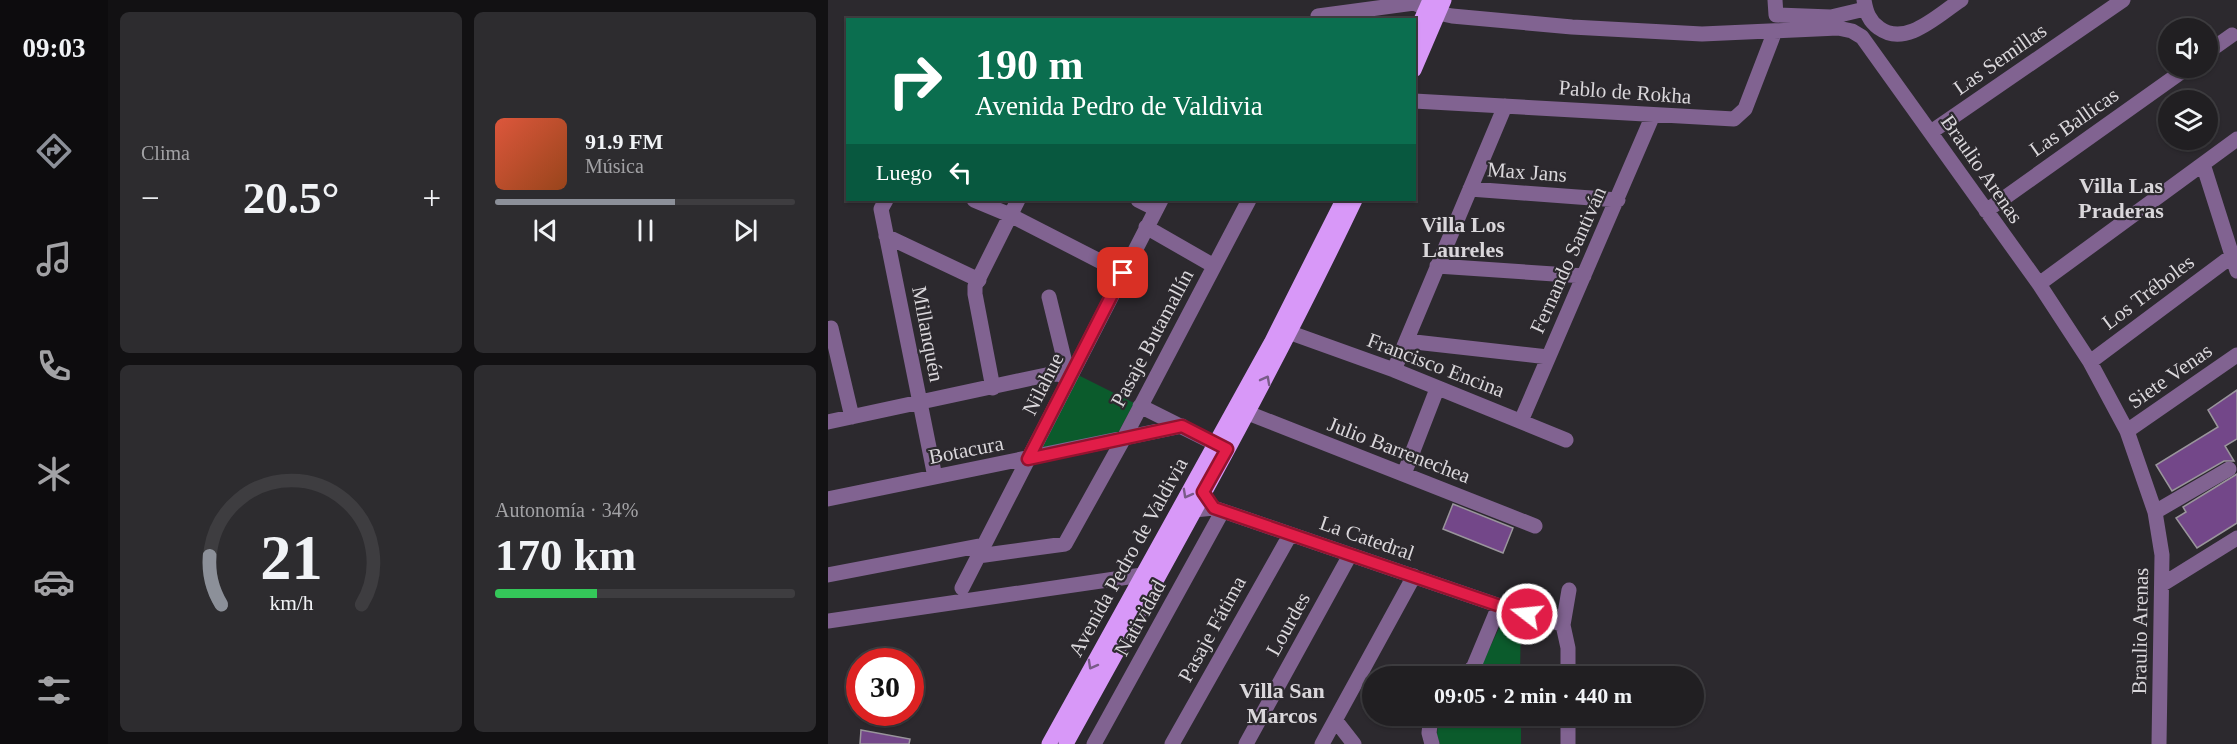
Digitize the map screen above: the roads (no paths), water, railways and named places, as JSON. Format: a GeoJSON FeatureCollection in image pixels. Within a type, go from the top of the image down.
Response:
{"type":"FeatureCollection","features":[{"type":"Feature","properties":{"kind":"main road"},"geometry":{"type":"LineString","coordinates":[[1416,32],[1429,9]]}},
{"type":"Feature","properties":{"kind":"main road"},"geometry":{"type":"LineString","coordinates":[[1416,62],[1429,9]]}},
{"type":"Feature","properties":{"kind":"main road","name":"Avenida Pedro de Valdivia"},"geometry":{"type":"LineString","coordinates":[[1049,744],[1142,575],[1221,446],[1342,201]]}},
{"type":"Feature","properties":{"kind":"main road","name":"Avenida Pedro de Valdivia"},"geometry":{"type":"LineString","coordinates":[[1066,744],[1194,510],[1221,446],[1248,413],[1355,201]]}},
{"type":"Feature","properties":{"kind":"street"},"geometry":{"type":"LineString","coordinates":[[1776,0],[1776,15],[1831,17],[1865,5],[1876,26],[1896,35],[1909,32],[1924,24],[1961,0]]}},
{"type":"Feature","properties":{"kind":"street","name":"Las Semillas"},"geometry":{"type":"LineString","coordinates":[[1931,132],[2123,0]]}},
{"type":"Feature","properties":{"kind":"street","name":"Braulio Arenas"},"geometry":{"type":"LineString","coordinates":[[1317,16],[1414,3],[1429,9],[1572,27],[1679,33],[1838,28],[1857,34],[1866,41],[2039,284],[2090,362],[2127,431],[2155,512],[2161,546],[2163,584],[2159,744]]}},
{"type":"Feature","properties":{"kind":"street","name":"Pablo de Rokha"},"geometry":{"type":"LineString","coordinates":[[1416,101],[1727,120],[1739,117],[1745,109],[1775,31]]}},
{"type":"Feature","properties":{"kind":"street"},"geometry":{"type":"LineString","coordinates":[[2218,45],[2232,35]]}},
{"type":"Feature","properties":{"kind":"street","name":"Las Ballicas"},"geometry":{"type":"LineString","coordinates":[[1986,211],[2173,78]]}},
{"type":"Feature","properties":{"kind":"street"},"geometry":{"type":"LineString","coordinates":[[1394,370],[1505,106]]}},
{"type":"Feature","properties":{"kind":"street","name":"Fernando Santiván"},"geometry":{"type":"LineString","coordinates":[[1521,421],[1653,115]]}},
{"type":"Feature","properties":{"kind":"street"},"geometry":{"type":"LineString","coordinates":[[2039,284],[2237,139]]}},
{"type":"Feature","properties":{"kind":"street"},"geometry":{"type":"LineString","coordinates":[[2202,164],[2237,271]]}},
{"type":"Feature","properties":{"kind":"street","name":"Max Jans"},"geometry":{"type":"LineString","coordinates":[[1470,189],[1618,200]]}},
{"type":"Feature","properties":{"kind":"street","name":"Millanquén"},"geometry":{"type":"LineString","coordinates":[[885,201],[881,209],[935,477]]}},
{"type":"Feature","properties":{"kind":"street"},"geometry":{"type":"LineString","coordinates":[[976,201],[1010,215],[1123,273]]}},
{"type":"Feature","properties":{"kind":"street"},"geometry":{"type":"LineString","coordinates":[[993,388],[975,294],[979,280],[1017,201]]}},
{"type":"Feature","properties":{"kind":"street"},"geometry":{"type":"LineString","coordinates":[[1143,201],[1158,204]]}},
{"type":"Feature","properties":{"kind":"street","name":"Pasaje Butamallín"},"geometry":{"type":"LineString","coordinates":[[828,575],[981,551],[1065,544],[1124,438],[1247,201]]}},
{"type":"Feature","properties":{"kind":"street","name":"Nilahue"},"geometry":{"type":"LineString","coordinates":[[962,588],[1158,204]]}},
{"type":"Feature","properties":{"kind":"street"},"geometry":{"type":"LineString","coordinates":[[1146,227],[1214,266]]}},
{"type":"Feature","properties":{"kind":"street"},"geometry":{"type":"LineString","coordinates":[[886,236],[979,280]]}},
{"type":"Feature","properties":{"kind":"street","name":"Los Tréboles"},"geometry":{"type":"LineString","coordinates":[[2090,362],[2232,256]]}},
{"type":"Feature","properties":{"kind":"street"},"geometry":{"type":"LineString","coordinates":[[1437,266],[1584,276]]}},
{"type":"Feature","properties":{"kind":"street"},"geometry":{"type":"LineString","coordinates":[[1049,297],[1069,379]]}},
{"type":"Feature","properties":{"kind":"street"},"geometry":{"type":"LineString","coordinates":[[831,328],[852,417]]}},
{"type":"Feature","properties":{"kind":"street","name":"Francisco Encina"},"geometry":{"type":"LineString","coordinates":[[1290,333],[1394,370],[1566,440]]}},
{"type":"Feature","properties":{"kind":"street"},"geometry":{"type":"LineString","coordinates":[[1406,341],[1548,357]]}},
{"type":"Feature","properties":{"kind":"street","name":"Siete Venas"},"geometry":{"type":"LineString","coordinates":[[2127,431],[2237,355]]}},
{"type":"Feature","properties":{"kind":"street"},"geometry":{"type":"LineString","coordinates":[[828,423],[1046,375],[1059,374],[1069,379]]}},
{"type":"Feature","properties":{"kind":"street"},"geometry":{"type":"LineString","coordinates":[[1404,474],[1437,389]]}},
{"type":"Feature","properties":{"kind":"street"},"geometry":{"type":"LineString","coordinates":[[1140,406],[1221,446]]}},
{"type":"Feature","properties":{"kind":"street","name":"Julio Barrenechea"},"geometry":{"type":"LineString","coordinates":[[1248,413],[1535,526]]}},
{"type":"Feature","properties":{"kind":"street","name":"Botacura"},"geometry":{"type":"LineString","coordinates":[[828,499],[1182,426]]}},
{"type":"Feature","properties":{"kind":"street"},"geometry":{"type":"LineString","coordinates":[[2155,512],[2229,469]]}},
{"type":"Feature","properties":{"kind":"street"},"geometry":{"type":"LineString","coordinates":[[1203,492],[1218,510]]}},
{"type":"Feature","properties":{"kind":"street","name":"La Catedral"},"geometry":{"type":"LineString","coordinates":[[1194,510],[1218,510],[1502,607],[1536,614],[1563,625]]}},
{"type":"Feature","properties":{"kind":"street","name":"Natividad"},"geometry":{"type":"LineString","coordinates":[[1094,744],[1218,510]]}},
{"type":"Feature","properties":{"kind":"street","name":"Pasaje Fátima"},"geometry":{"type":"LineString","coordinates":[[1172,744],[1290,535]]}},
{"type":"Feature","properties":{"kind":"street"},"geometry":{"type":"LineString","coordinates":[[2163,584],[2237,538]]}},
{"type":"Feature","properties":{"kind":"street","name":"Lourdes"},"geometry":{"type":"LineString","coordinates":[[1246,744],[1350,555]]}},
{"type":"Feature","properties":{"kind":"street"},"geometry":{"type":"LineString","coordinates":[[828,621],[1142,575]]}},
{"type":"Feature","properties":{"kind":"street"},"geometry":{"type":"LineString","coordinates":[[1322,744],[1414,576]]}},
{"type":"Feature","properties":{"kind":"street"},"geometry":{"type":"LineString","coordinates":[[1568,666],[1568,648],[1563,625],[1569,590]]}},
{"type":"Feature","properties":{"kind":"street"},"geometry":{"type":"LineString","coordinates":[[1474,666],[1502,607]]}},
{"type":"Feature","properties":{"kind":"street"},"geometry":{"type":"LineString","coordinates":[[1336,721],[1354,744]]}},
{"type":"Feature","properties":{"kind":"street"},"geometry":{"type":"LineString","coordinates":[[1430,726],[1432,744]]}},
{"type":"Feature","properties":{"kind":"street"},"geometry":{"type":"LineString","coordinates":[[1568,726],[1568,744]]}},
{"type":"Feature","properties":{"kind":"district","name":"Villa Las Praderas"},"geometry":{"type":"Point","coordinates":[2121,198]}},
{"type":"Feature","properties":{"kind":"district","name":"Villa Los Laureles"},"geometry":{"type":"Point","coordinates":[1463,236]}},
{"type":"Feature","properties":{"kind":"district","name":"Villa San Marcos"},"geometry":{"type":"Point","coordinates":[1282,702]}}]}
